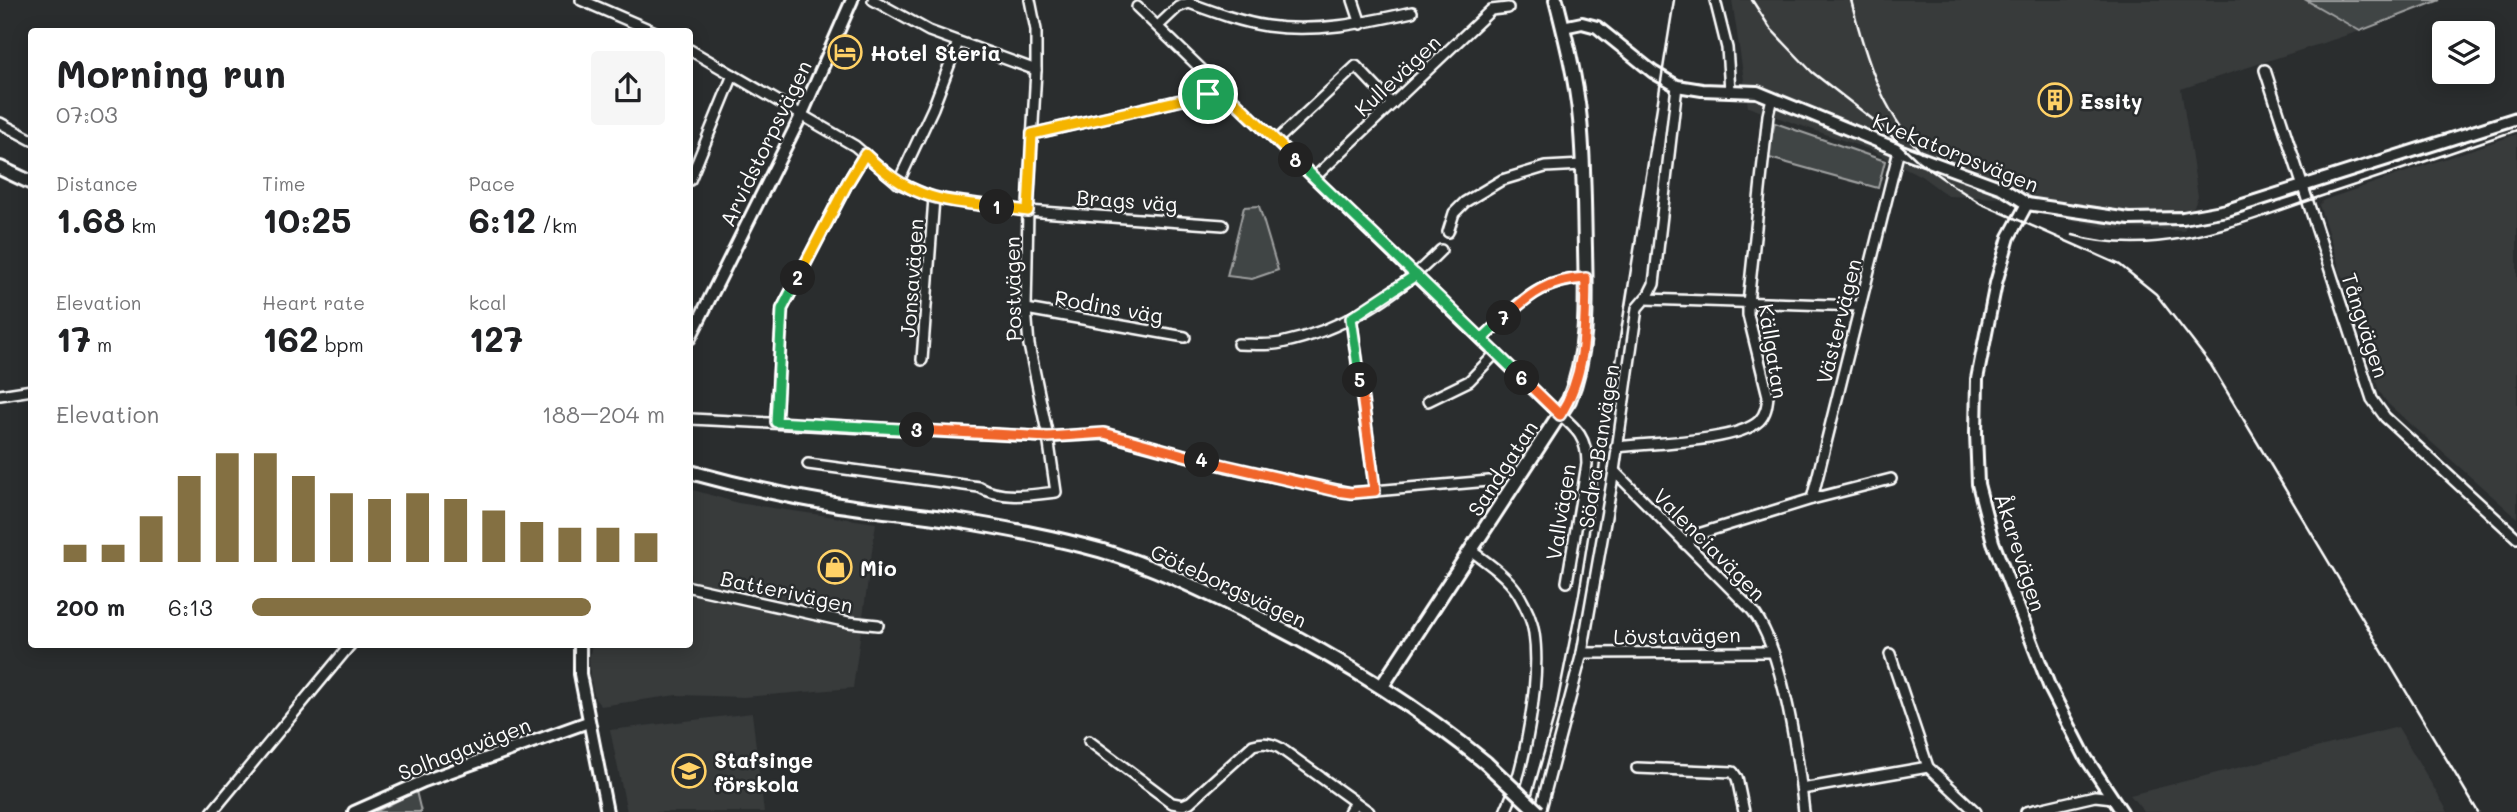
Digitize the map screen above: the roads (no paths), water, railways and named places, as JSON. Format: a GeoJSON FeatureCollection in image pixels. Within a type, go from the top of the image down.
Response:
{"type":"FeatureCollection","features":[{"type":"Feature","properties":{"kind":"main road","name":"Sandgatan"},"geometry":{"type":"LineString","coordinates":[[1382,686],[1560,415],[1569,400],[1580,368],[1585,337],[1586,278],[1583,165],[1577,97],[1556,0]]}},
{"type":"Feature","properties":{"kind":"main road"},"geometry":{"type":"LineString","coordinates":[[0,168],[28,181]]}},
{"type":"Feature","properties":{"kind":"main road","name":"Göteborgsvägen"},"geometry":{"type":"LineString","coordinates":[[693,473],[835,505],[954,520],[1087,546],[1180,579],[1274,625],[1382,686],[1450,734],[1539,812]]}},
{"type":"Feature","properties":{"kind":"street"},"geometry":{"type":"LineString","coordinates":[[581,0],[646,28]]}},
{"type":"Feature","properties":{"kind":"street","name":"Arvidstorpsvägen"},"geometry":{"type":"LineString","coordinates":[[693,332],[802,114],[852,0]]}},
{"type":"Feature","properties":{"kind":"street"},"geometry":{"type":"LineString","coordinates":[[873,0],[929,31],[1036,70]]}},
{"type":"Feature","properties":{"kind":"street","name":"Postvägen"},"geometry":{"type":"LineString","coordinates":[[808,464],[979,487],[989,493],[1027,495],[1056,492],[1029,345],[1026,309],[1036,70],[1036,30],[1030,0]]}},
{"type":"Feature","properties":{"kind":"street"},"geometry":{"type":"LineString","coordinates":[[1353,0],[1361,24]]}},
{"type":"Feature","properties":{"kind":"street"},"geometry":{"type":"LineString","coordinates":[[1716,0],[1727,48],[1730,90]]}},
{"type":"Feature","properties":{"kind":"street"},"geometry":{"type":"LineString","coordinates":[[1158,26],[1178,7],[1189,3],[1267,26],[1333,27],[1361,24],[1412,12]]}},
{"type":"Feature","properties":{"kind":"street","name":"Vallvägen"},"geometry":{"type":"LineString","coordinates":[[1138,7],[1573,425],[1583,438],[1587,449],[1587,464],[1567,582]]}},
{"type":"Feature","properties":{"kind":"street","name":"Kullevägen"},"geometry":{"type":"LineString","coordinates":[[1315,177],[1491,10],[1508,8]]}},
{"type":"Feature","properties":{"kind":"street","name":"Kvekatorpsvägen"},"geometry":{"type":"LineString","coordinates":[[1563,27],[1582,23],[1597,27],[1653,72],[1677,86],[1702,90],[1758,92],[1899,150],[2002,188],[2027,204],[2129,219],[2165,219],[2227,210],[2517,118]]}},
{"type":"Feature","properties":{"kind":"street"},"geometry":{"type":"LineString","coordinates":[[898,183],[933,108],[958,42]]}},
{"type":"Feature","properties":{"kind":"street"},"geometry":{"type":"LineString","coordinates":[[693,52],[802,114],[865,154],[898,183],[934,198],[1028,211]]}},
{"type":"Feature","properties":{"kind":"street"},"geometry":{"type":"LineString","coordinates":[[1276,141],[1356,66],[1392,104]]}},
{"type":"Feature","properties":{"kind":"street","name":"Tångvägen"},"geometry":{"type":"LineString","coordinates":[[2265,71],[2372,399],[2385,417],[2517,538]]}},
{"type":"Feature","properties":{"kind":"street"},"geometry":{"type":"LineString","coordinates":[[693,173],[733,75]]}},
{"type":"Feature","properties":{"kind":"street"},"geometry":{"type":"LineString","coordinates":[[1032,134],[1208,94],[1217,84]]}},
{"type":"Feature","properties":{"kind":"street","name":"Södra Banvägen"},"geometry":{"type":"LineString","coordinates":[[1539,812],[1582,653],[1614,471],[1637,308],[1654,284],[1677,86]]}},
{"type":"Feature","properties":{"kind":"street","name":"Källgatan"},"geometry":{"type":"LineString","coordinates":[[1616,447],[1727,436],[1747,429],[1760,420],[1767,410],[1768,396],[1748,314],[1748,303],[1772,98]]}},
{"type":"Feature","properties":{"kind":"street"},"geometry":{"type":"LineString","coordinates":[[0,123],[28,139]]}},
{"type":"Feature","properties":{"kind":"street","name":"Västervägen"},"geometry":{"type":"LineString","coordinates":[[1812,499],[1899,150]]}},
{"type":"Feature","properties":{"kind":"street"},"geometry":{"type":"LineString","coordinates":[[776,422],[782,309],[865,154]]}},
{"type":"Feature","properties":{"kind":"street"},"geometry":{"type":"LineString","coordinates":[[1448,232],[1454,213],[1465,202],[1503,180],[1545,167],[1583,165]]}},
{"type":"Feature","properties":{"kind":"street","name":"Jonsavägen"},"geometry":{"type":"LineString","coordinates":[[922,360],[934,198]]}},
{"type":"Feature","properties":{"kind":"street","name":"Åkarevägen"},"geometry":{"type":"LineString","coordinates":[[2027,204],[2009,237],[1996,283],[1978,379],[1978,484],[1993,542],[2050,688],[2086,758],[2122,812]]}},
{"type":"Feature","properties":{"kind":"street","name":"Brags väg"},"geometry":{"type":"LineString","coordinates":[[1028,211],[1223,225]]}},
{"type":"Feature","properties":{"kind":"street"},"geometry":{"type":"LineString","coordinates":[[1238,344],[1280,343],[1340,325],[1416,275],[1441,250]]}},
{"type":"Feature","properties":{"kind":"street"},"geometry":{"type":"LineString","coordinates":[[1482,339],[1528,296],[1545,286],[1567,279],[1586,278]]}},
{"type":"Feature","properties":{"kind":"street"},"geometry":{"type":"LineString","coordinates":[[1645,299],[1860,306]]}},
{"type":"Feature","properties":{"kind":"street","name":"Rodins väg"},"geometry":{"type":"LineString","coordinates":[[1026,309],[1185,337]]}},
{"type":"Feature","properties":{"kind":"street"},"geometry":{"type":"LineString","coordinates":[[1351,318],[1375,491]]}},
{"type":"Feature","properties":{"kind":"street"},"geometry":{"type":"LineString","coordinates":[[1428,401],[1469,382],[1496,353]]}},
{"type":"Feature","properties":{"kind":"street"},"geometry":{"type":"LineString","coordinates":[[0,395],[28,391]]}},
{"type":"Feature","properties":{"kind":"street"},"geometry":{"type":"LineString","coordinates":[[693,419],[1048,437],[1104,433],[1228,467],[1351,493],[1489,481]]}},
{"type":"Feature","properties":{"kind":"street","name":"Valenciavägen"},"geometry":{"type":"LineString","coordinates":[[1614,471],[1760,620],[1773,652],[1785,702],[1804,812]]}},
{"type":"Feature","properties":{"kind":"street"},"geometry":{"type":"LineString","coordinates":[[1685,544],[1695,535],[1812,499],[1891,479]]}},
{"type":"Feature","properties":{"kind":"street"},"geometry":{"type":"LineString","coordinates":[[1470,550],[1497,569],[1517,592],[1529,614],[1534,633],[1535,664],[1531,707],[1519,769],[1505,812]]}},
{"type":"Feature","properties":{"kind":"street","name":"Batterivägen"},"geometry":{"type":"LineString","coordinates":[[693,588],[856,624],[878,625]]}},
{"type":"Feature","properties":{"kind":"street"},"geometry":{"type":"LineString","coordinates":[[212,812],[348,648]]}},
{"type":"Feature","properties":{"kind":"street"},"geometry":{"type":"LineString","coordinates":[[580,648],[580,674],[587,722],[607,812]]}},
{"type":"Feature","properties":{"kind":"street","name":"Lövstavägen"},"geometry":{"type":"LineString","coordinates":[[1582,653],[1773,652]]}},
{"type":"Feature","properties":{"kind":"street"},"geometry":{"type":"LineString","coordinates":[[1890,654],[1928,767],[1976,812]]}},
{"type":"Feature","properties":{"kind":"street","name":"Solhagavägen"},"geometry":{"type":"LineString","coordinates":[[354,812],[424,781],[587,722]]}},
{"type":"Feature","properties":{"kind":"street"},"geometry":{"type":"LineString","coordinates":[[1089,741],[1172,803],[1179,805],[1190,802],[1253,745],[1263,742],[1280,748],[1368,812]]}},
{"type":"Feature","properties":{"kind":"street"},"geometry":{"type":"LineString","coordinates":[[1802,789],[1928,767]]}},
{"type":"Feature","properties":{"kind":"street"},"geometry":{"type":"LineString","coordinates":[[1637,768],[1733,772],[1737,778],[1744,812]]}},
{"type":"Feature","properties":{"kind":"street"},"geometry":{"type":"LineString","coordinates":[[2026,812],[2095,796],[2113,799]]}},
{"type":"Feature","properties":{"kind":"street"},"geometry":{"type":"LineString","coordinates":[[1349,812],[1355,802]]}},
{"type":"Feature","properties":{"kind":"railway"},"geometry":{"type":"LineString","coordinates":[[1527,812],[1555,714],[1579,594],[1674,0]]}},
{"type":"Feature","properties":{"kind":"railway"},"geometry":{"type":"LineString","coordinates":[[1752,0],[1770,28],[1812,72],[1880,125],[1918,161],[1980,203],[2120,265],[2156,294],[2211,365],[2478,812]]}},
{"type":"Feature","properties":{"kind":"railway"},"geometry":{"type":"LineString","coordinates":[[1851,0],[1876,81],[1895,118],[1921,152]]}},
{"type":"Feature","properties":{"kind":"railway"},"geometry":{"type":"LineString","coordinates":[[2073,235],[2105,242],[2138,243],[2201,234],[2264,216],[2517,130]]}},
{"type":"Feature","properties":{"kind":"place","name":"Hotel Steria"},"geometry":{"type":"Point","coordinates":[845,52]}},
{"type":"Feature","properties":{"kind":"place","name":"Essity"},"geometry":{"type":"Point","coordinates":[2055,100]}},
{"type":"Feature","properties":{"kind":"place","name":"Mio"},"geometry":{"type":"Point","coordinates":[835,567]}},
{"type":"Feature","properties":{"kind":"place","name":"Stafsinge förskola"},"geometry":{"type":"Point","coordinates":[689,771]}}]}
